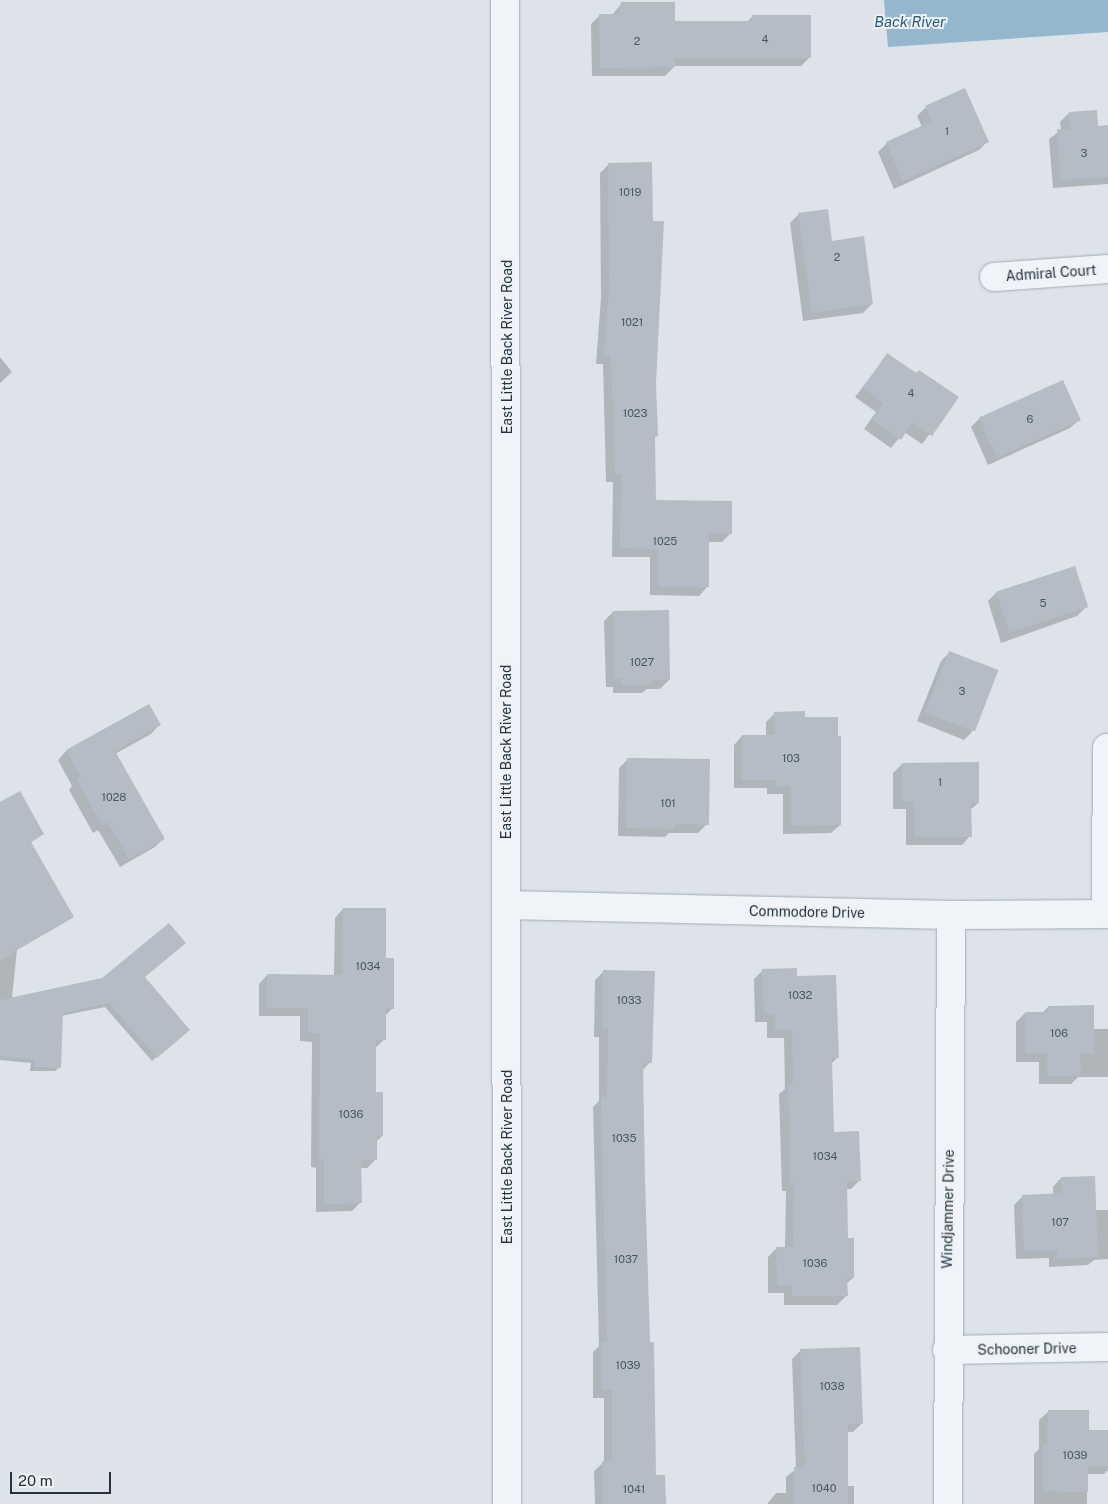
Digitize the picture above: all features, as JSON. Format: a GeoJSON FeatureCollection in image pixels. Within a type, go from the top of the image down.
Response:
{"type":"FeatureCollection","features":[{"type":"Feature","properties":{"kind":"street","name":"East Little Back River Road"},"geometry":{"type":"LineString","coordinates":[[505,0],[507,1504]]}},
{"type":"Feature","properties":{"kind":"street","name":"Admiral Court"},"geometry":{"type":"LineString","coordinates":[[994,277],[1108,269]]}},
{"type":"Feature","properties":{"kind":"street"},"geometry":{"type":"LineString","coordinates":[[1107,914],[1108,748]]}},
{"type":"Feature","properties":{"kind":"street","name":"Commodore Drive"},"geometry":{"type":"LineString","coordinates":[[506,904],[951,915],[1107,914]]}},
{"type":"Feature","properties":{"kind":"street","name":"Windjammer Drive"},"geometry":{"type":"LineString","coordinates":[[948,1504],[946,1350],[951,915]]}},
{"type":"Feature","properties":{"kind":"street","name":"Schooner Drive"},"geometry":{"type":"LineString","coordinates":[[946,1350],[1108,1348]]}},
{"type":"Feature","properties":{"kind":"water","name":"Back River"},"geometry":{"type":"Polygon","coordinates":[[[884,0],[1108,0],[1108,32],[888,47],[884,0]]]}},
{"type":"Feature","properties":{"kind":"building"},"geometry":{"type":"Polygon","coordinates":[[[621,2],[675,2],[675,21],[752,21],[752,15],[811,15],[811,58],[675,58],[675,67],[600,68],[599,14],[619,14],[621,2]]]}},
{"type":"Feature","properties":{"kind":"building"},"geometry":{"type":"Polygon","coordinates":[[[965,88],[989,142],[903,181],[886,142],[932,121],[925,106],[965,88]]]}},
{"type":"Feature","properties":{"kind":"building"},"geometry":{"type":"Polygon","coordinates":[[[1097,110],[1098,126],[1108,125],[1108,177],[1061,180],[1057,129],[1070,129],[1069,112],[1097,110]]]}},
{"type":"Feature","properties":{"kind":"building"},"geometry":{"type":"Polygon","coordinates":[[[652,162],[653,221],[664,221],[656,383],[658,436],[655,437],[656,500],[732,501],[732,534],[709,533],[709,587],[658,587],[658,549],[620,548],[621,473],[615,474],[611,356],[604,355],[609,288],[608,163],[652,162]]]}},
{"type":"Feature","properties":{"kind":"building"},"geometry":{"type":"Polygon","coordinates":[[[828,209],[832,241],[864,236],[873,304],[812,313],[798,213],[828,209]]]}},
{"type":"Feature","properties":{"kind":"building"},"geometry":{"type":"Polygon","coordinates":[[[887,353],[916,373],[919,370],[959,397],[932,436],[912,423],[901,440],[872,420],[883,403],[863,388],[887,353]]]}},
{"type":"Feature","properties":{"kind":"building"},"geometry":{"type":"Polygon","coordinates":[[[1063,380],[1081,420],[997,458],[979,417],[1063,380]]]}},
{"type":"Feature","properties":{"kind":"building"},"geometry":{"type":"Polygon","coordinates":[[[1075,566],[1088,607],[1009,633],[996,592],[1075,566]]]}},
{"type":"Feature","properties":{"kind":"building"},"geometry":{"type":"Polygon","coordinates":[[[669,610],[670,680],[652,680],[652,685],[622,685],[621,678],[614,679],[613,611],[669,610]]]}},
{"type":"Feature","properties":{"kind":"building"},"geometry":{"type":"Polygon","coordinates":[[[949,651],[998,670],[975,732],[925,713],[949,651]]]}},
{"type":"Feature","properties":{"kind":"building"},"geometry":{"type":"Polygon","coordinates":[[[149,704],[161,725],[115,751],[165,839],[129,859],[108,822],[102,825],[77,780],[81,777],[66,750],[149,704]]]}},
{"type":"Feature","properties":{"kind":"building"},"geometry":{"type":"Polygon","coordinates":[[[805,711],[805,717],[838,717],[838,736],[841,736],[841,825],[791,826],[791,786],[775,786],[776,780],[742,780],[742,735],[775,735],[774,712],[805,711]]]}},
{"type":"Feature","properties":{"kind":"building"},"geometry":{"type":"Polygon","coordinates":[[[627,758],[710,759],[709,825],[675,824],[675,829],[626,828],[627,758]]]}},
{"type":"Feature","properties":{"kind":"building"},"geometry":{"type":"Polygon","coordinates":[[[979,762],[979,803],[971,803],[972,837],[915,837],[914,801],[902,801],[902,763],[979,762]]]}},
{"type":"Feature","properties":{"kind":"building"},"geometry":{"type":"Polygon","coordinates":[[[20,791],[44,834],[31,842],[74,917],[0,960],[0,802],[20,791]]]}},
{"type":"Feature","properties":{"kind":"building"},"geometry":{"type":"Polygon","coordinates":[[[343,908],[386,908],[386,958],[394,958],[394,1009],[386,1008],[386,1040],[376,1040],[376,1092],[383,1092],[383,1136],[377,1136],[377,1160],[361,1160],[362,1203],[324,1204],[324,1160],[319,1159],[320,1034],[308,1033],[308,1008],[267,1008],[267,974],[342,975],[343,908]]]}},
{"type":"Feature","properties":{"kind":"building"},"geometry":{"type":"Polygon","coordinates":[[[169,923],[186,943],[145,977],[190,1030],[157,1058],[109,1003],[63,1013],[61,1068],[34,1067],[34,1060],[0,1056],[0,1000],[102,978],[169,923]]]}},
{"type":"Feature","properties":{"kind":"building"},"geometry":{"type":"Polygon","coordinates":[[[797,968],[797,976],[836,975],[839,1058],[832,1058],[834,1132],[859,1131],[861,1181],[847,1181],[848,1238],[854,1238],[854,1278],[847,1278],[848,1296],[792,1296],[792,1285],[777,1285],[776,1247],[793,1247],[794,1183],[790,1183],[788,1084],[793,1084],[792,1030],[775,1030],[775,1014],[764,1014],[762,969],[797,968]]]}},
{"type":"Feature","properties":{"kind":"building"},"geometry":{"type":"Polygon","coordinates":[[[603,970],[655,971],[652,1063],[643,1063],[645,1179],[650,1342],[654,1342],[656,1475],[665,1475],[666,1504],[603,1504],[602,1461],[612,1461],[612,1390],[601,1390],[601,1342],[607,1342],[601,1097],[607,1097],[608,1029],[603,1029],[603,970]]]}},
{"type":"Feature","properties":{"kind":"building"},"geometry":{"type":"Polygon","coordinates":[[[1094,1005],[1094,1053],[1080,1053],[1081,1076],[1047,1076],[1047,1053],[1025,1053],[1025,1012],[1048,1012],[1048,1006],[1094,1005]]]}},
{"type":"Feature","properties":{"kind":"building"},"geometry":{"type":"Polygon","coordinates":[[[1095,1176],[1098,1257],[1057,1259],[1057,1250],[1024,1251],[1022,1195],[1062,1193],[1061,1177],[1095,1176]]]}},
{"type":"Feature","properties":{"kind":"building"},"geometry":{"type":"Polygon","coordinates":[[[860,1347],[863,1424],[848,1424],[848,1504],[794,1504],[794,1467],[805,1467],[800,1349],[860,1347]]]}},
{"type":"Feature","properties":{"kind":"building"},"geometry":{"type":"Polygon","coordinates":[[[1048,1410],[1089,1410],[1089,1430],[1108,1430],[1108,1466],[1088,1466],[1088,1492],[1043,1491],[1043,1444],[1047,1444],[1048,1410]]]}}]}
